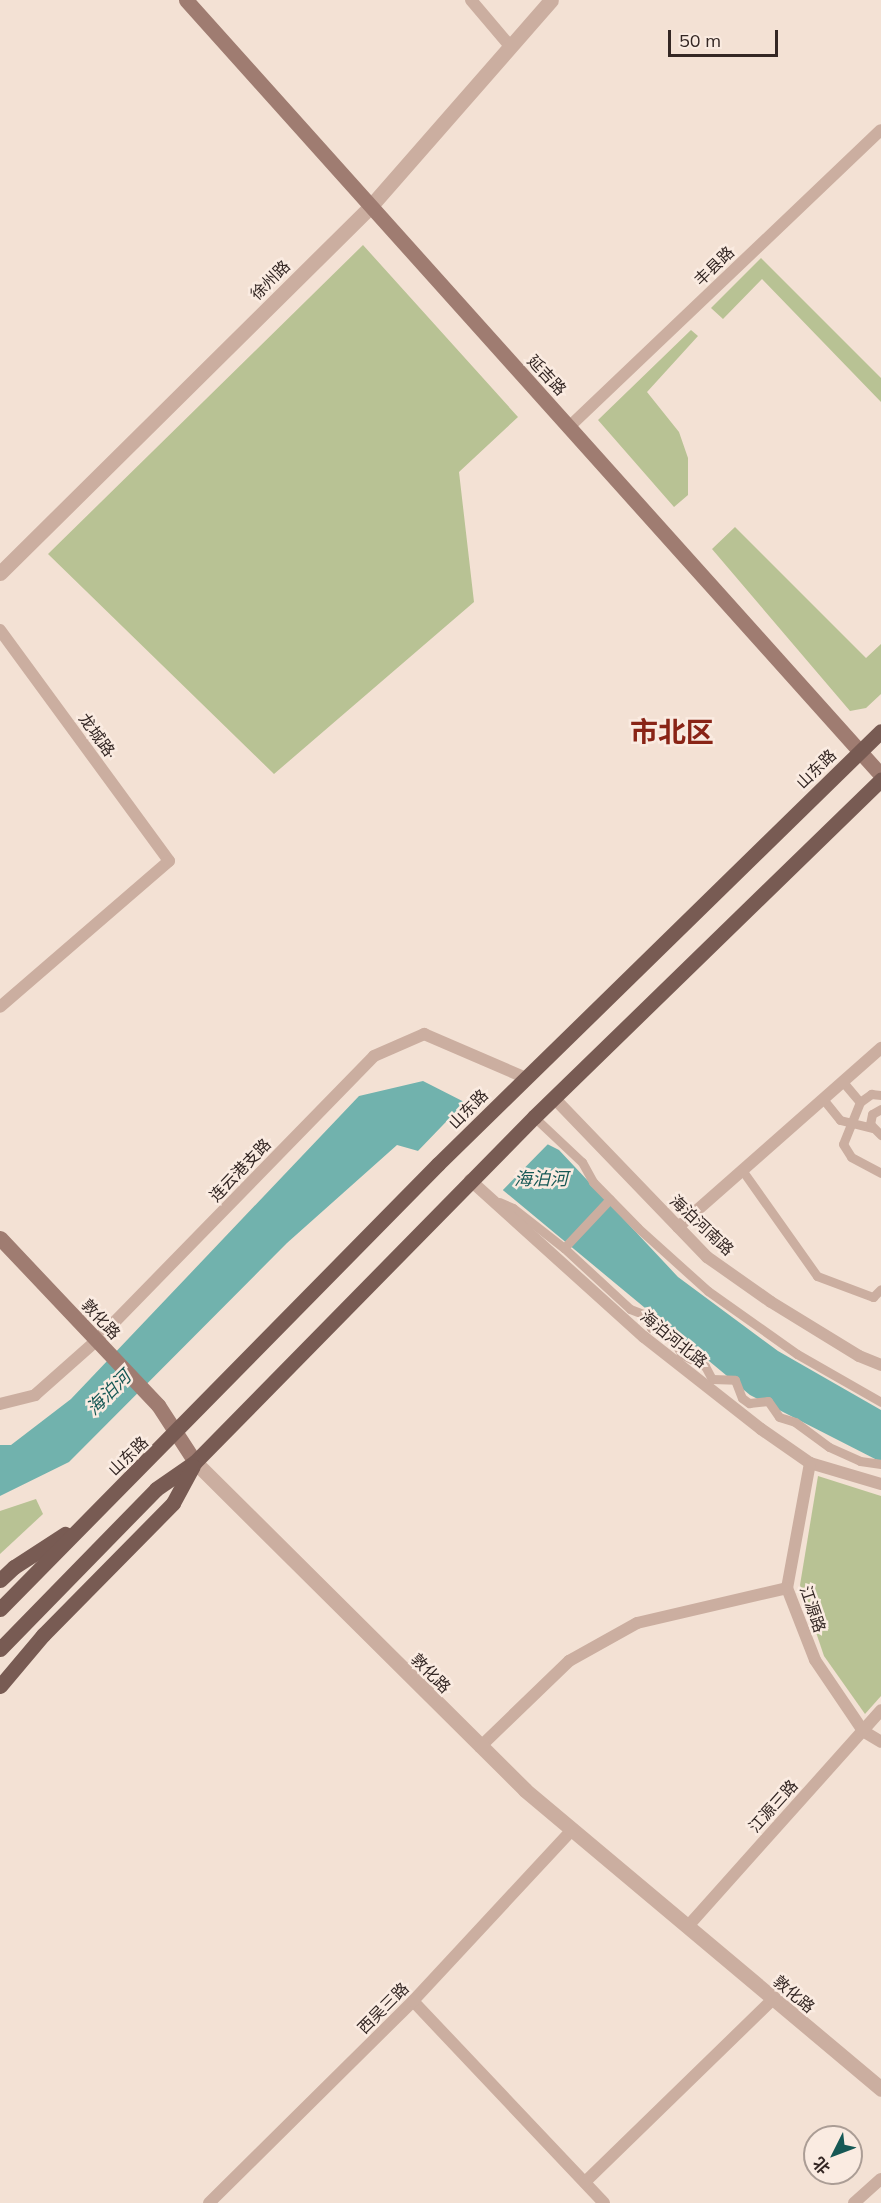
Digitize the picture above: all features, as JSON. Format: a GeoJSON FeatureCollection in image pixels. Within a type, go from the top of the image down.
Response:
{"type":"FeatureCollection","features":[{"type":"Feature","properties":{"kind":"main road","name":"延吉路"},"geometry":{"type":"LineString","coordinates":[[186,0],[369,208],[570,426],[881,777]]}},
{"type":"Feature","properties":{"kind":"main road","name":"山东路"},"geometry":{"type":"LineString","coordinates":[[0,1609],[177,1433],[438,1164],[881,731]]}},
{"type":"Feature","properties":{"kind":"main road"},"geometry":{"type":"LineString","coordinates":[[0,1649],[156,1489],[195,1462],[470,1180],[881,777]]}},
{"type":"Feature","properties":{"kind":"main road","name":"敦化路"},"geometry":{"type":"LineString","coordinates":[[0,1238],[158,1405],[195,1462]]}},
{"type":"Feature","properties":{"kind":"main road"},"geometry":{"type":"LineString","coordinates":[[0,1686],[43,1635],[173,1503],[195,1462]]}},
{"type":"Feature","properties":{"kind":"main road","name":"山东路"},"geometry":{"type":"LineString","coordinates":[[0,1580],[14,1567],[88,1520]]}},
{"type":"Feature","properties":{"kind":"street"},"geometry":{"type":"LineString","coordinates":[[471,0],[510,46]]}},
{"type":"Feature","properties":{"kind":"street","name":"徐州路"},"geometry":{"type":"LineString","coordinates":[[0,573],[369,208],[551,0]]}},
{"type":"Feature","properties":{"kind":"street","name":"丰县路"},"geometry":{"type":"LineString","coordinates":[[570,426],[881,130]]}},
{"type":"Feature","properties":{"kind":"street","name":"龙城路·"},"geometry":{"type":"LineString","coordinates":[[0,630],[169,861],[0,1008]]}},
{"type":"Feature","properties":{"kind":"street","name":"连云港支路"},"geometry":{"type":"LineString","coordinates":[[0,1404],[35,1395],[96,1341],[374,1056],[424,1034],[526,1078]]}},
{"type":"Feature","properties":{"kind":"street"},"geometry":{"type":"LineString","coordinates":[[678,1227],[881,1048]]}},
{"type":"Feature","properties":{"kind":"street"},"geometry":{"type":"LineString","coordinates":[[843,1082],[860,1102]]}},
{"type":"Feature","properties":{"kind":"street"},"geometry":{"type":"LineString","coordinates":[[881,1095],[871,1094],[860,1102],[854,1124],[843,1144],[851,1157],[881,1173]]}},
{"type":"Feature","properties":{"kind":"street","name":"海泊河南路"},"geometry":{"type":"LineString","coordinates":[[554,1098],[707,1257],[771,1302],[878,1360]]}},
{"type":"Feature","properties":{"kind":"street"},"geometry":{"type":"LineString","coordinates":[[823,1100],[840,1120],[872,1128],[881,1135]]}},
{"type":"Feature","properties":{"kind":"street"},"geometry":{"type":"LineString","coordinates":[[872,1128],[872,1114],[881,1109]]}},
{"type":"Feature","properties":{"kind":"street"},"geometry":{"type":"LineString","coordinates":[[528,1123],[582,1162],[610,1199],[708,1291],[796,1354],[881,1402]]}},
{"type":"Feature","properties":{"kind":"street"},"geometry":{"type":"LineString","coordinates":[[742,1170],[817,1276],[873,1297],[881,1305]]}},
{"type":"Feature","properties":{"kind":"street","name":"海泊河北路"},"geometry":{"type":"LineString","coordinates":[[470,1180],[644,1337],[810,1463],[881,1484]]}},
{"type":"Feature","properties":{"kind":"street"},"geometry":{"type":"LineString","coordinates":[[488,1197],[513,1208],[564,1248],[630,1309],[643,1314],[651,1328],[674,1340],[681,1354],[705,1366],[712,1379],[735,1380],[742,1398],[749,1402],[768,1401],[779,1417],[795,1422],[829,1447],[860,1461],[881,1464]]}},
{"type":"Feature","properties":{"kind":"street"},"geometry":{"type":"LineString","coordinates":[[564,1248],[610,1199]]}},
{"type":"Feature","properties":{"kind":"street"},"geometry":{"type":"LineString","coordinates":[[873,1297],[881,1289]]}},
{"type":"Feature","properties":{"kind":"street","name":"敦化路"},"geometry":{"type":"LineString","coordinates":[[195,1462],[480,1747],[573,1829],[689,1925],[772,2000],[878,2082]]}},
{"type":"Feature","properties":{"kind":"street","name":"江源路"},"geometry":{"type":"LineString","coordinates":[[810,1463],[787,1588],[815,1660],[863,1731],[881,1742]]}},
{"type":"Feature","properties":{"kind":"street"},"geometry":{"type":"LineString","coordinates":[[480,1747],[569,1661],[637,1623],[787,1588]]}},
{"type":"Feature","properties":{"kind":"street","name":"江源三路"},"geometry":{"type":"LineString","coordinates":[[689,1925],[881,1710]]}},
{"type":"Feature","properties":{"kind":"street","name":"西吴三路"},"geometry":{"type":"LineString","coordinates":[[209,2203],[413,2001],[573,1829]]}},
{"type":"Feature","properties":{"kind":"street"},"geometry":{"type":"LineString","coordinates":[[585,2182],[772,2000]]}},
{"type":"Feature","properties":{"kind":"street"},"geometry":{"type":"LineString","coordinates":[[413,2001],[604,2203]]}},
{"type":"Feature","properties":{"kind":"street"},"geometry":{"type":"LineString","coordinates":[[854,2203],[881,2179]]}},
{"type":"Feature","properties":{"kind":"green space"},"geometry":{"type":"Polygon","coordinates":[[[363,245],[518,417],[459,472],[474,602],[274,774],[48,554],[363,245]]]}},
{"type":"Feature","properties":{"kind":"green space"},"geometry":{"type":"Polygon","coordinates":[[[761,258],[881,378],[881,402],[762,279],[723,319],[711,308],[761,258]]]}},
{"type":"Feature","properties":{"kind":"green space"},"geometry":{"type":"Polygon","coordinates":[[[691,330],[698,336],[647,392],[679,432],[688,458],[688,495],[674,507],[598,420],[691,330]]]}},
{"type":"Feature","properties":{"kind":"green space"},"geometry":{"type":"Polygon","coordinates":[[[735,527],[866,658],[881,644],[881,694],[866,708],[850,711],[712,549],[735,527]]]}},
{"type":"Feature","properties":{"kind":"green space"},"geometry":{"type":"Polygon","coordinates":[[[818,1476],[881,1496],[881,1696],[865,1714],[824,1656],[800,1585],[818,1476]]]}},
{"type":"Feature","properties":{"kind":"green space"},"geometry":{"type":"Polygon","coordinates":[[[36,1499],[43,1514],[0,1554],[0,1511],[36,1499]]]}},
{"type":"Feature","properties":{"kind":"water","name":"海泊河"},"geometry":{"type":"Polygon","coordinates":[[[423,1081],[559,1150],[678,1277],[778,1351],[881,1410],[881,1462],[750,1395],[475,1167],[397,1145],[287,1243],[69,1462],[0,1496],[0,1445],[11,1445],[71,1399],[359,1096],[423,1081]]]}},
{"type":"Feature","properties":{"kind":"pier"},"geometry":{"type":"Polygon","coordinates":[[[467,1100],[549,1143],[500,1193],[473,1170],[416,1153],[467,1100]]]}},
{"type":"Feature","properties":{"kind":"district","name":"市北区"},"geometry":{"type":"Point","coordinates":[672,732]}}]}
